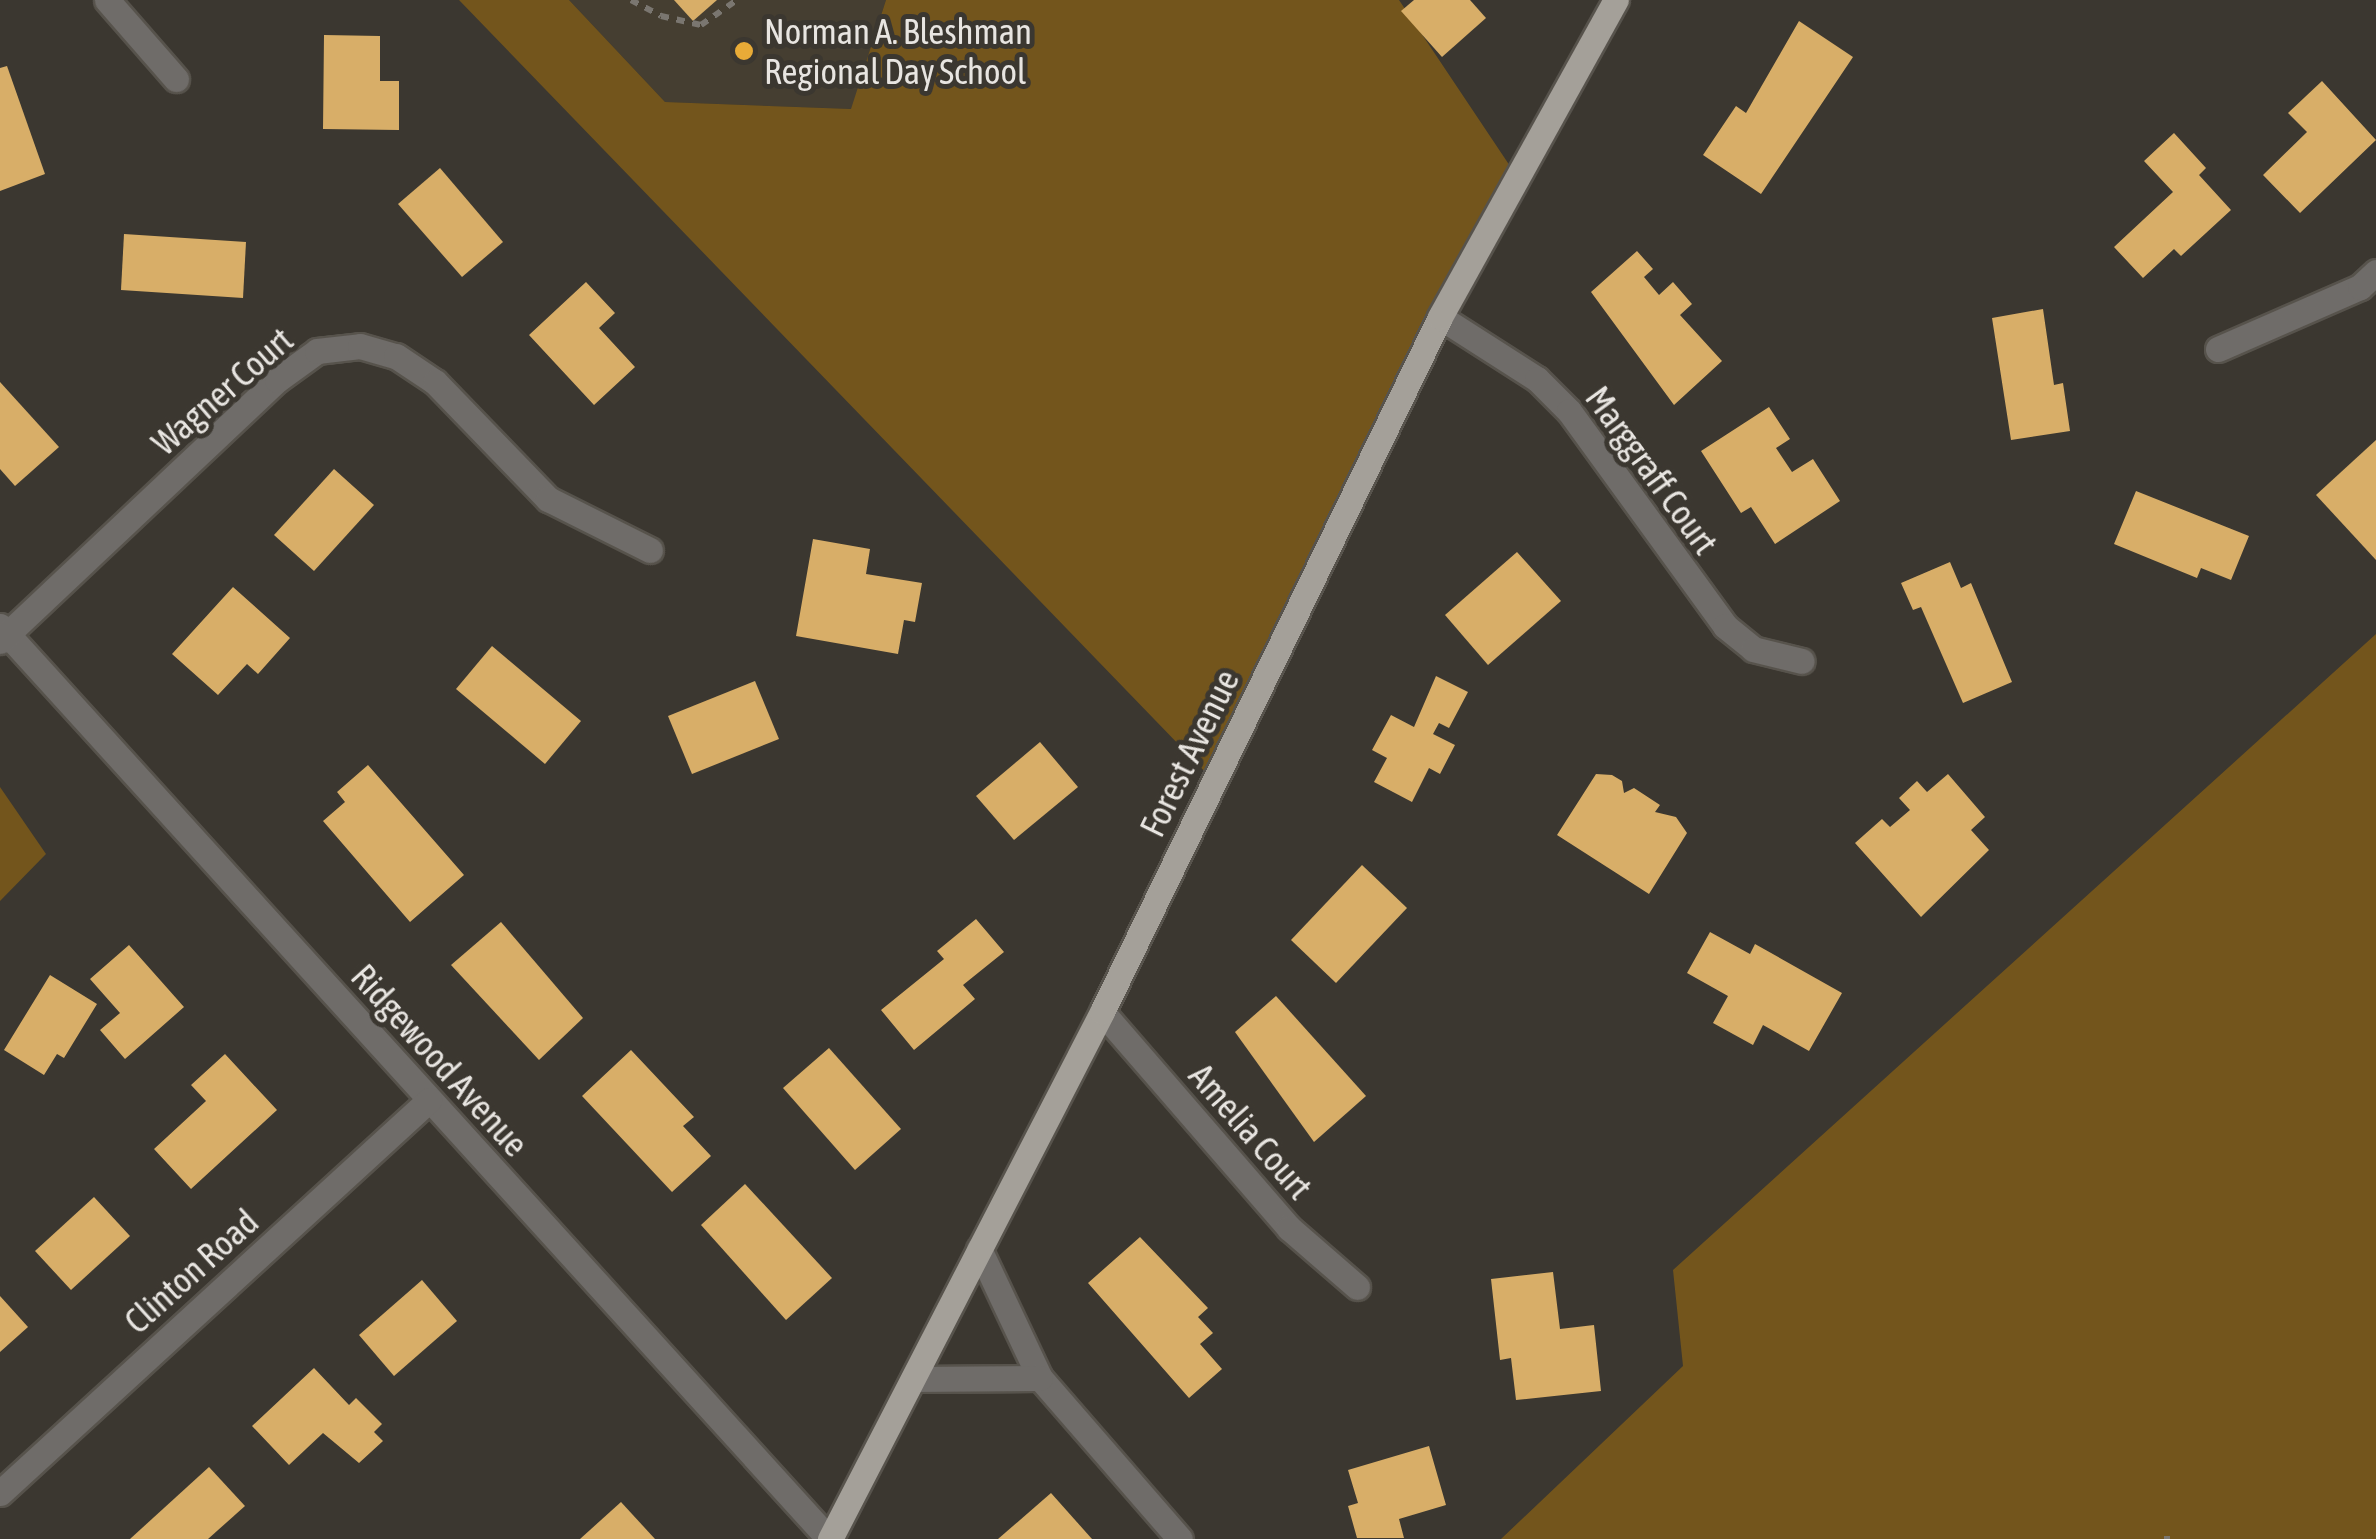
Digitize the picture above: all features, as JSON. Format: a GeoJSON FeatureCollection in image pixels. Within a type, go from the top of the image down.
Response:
{"type":"FeatureCollection","features":[{"type":"Feature","properties":{"kind":"main road","name":"Forest Avenue"},"geometry":{"type":"LineString","coordinates":[[830,1539],[1102,1012],[1440,318],[1616,0]]}},
{"type":"Feature","properties":{"kind":"street"},"geometry":{"type":"LineString","coordinates":[[107,0],[176,80]]}},
{"type":"Feature","properties":{"kind":"street"},"geometry":{"type":"LineString","coordinates":[[2218,348],[2360,287],[2376,272]]}},
{"type":"Feature","properties":{"kind":"street","name":"Marggraff Court"},"geometry":{"type":"LineString","coordinates":[[1440,318],[1537,379],[1568,410],[1725,626],[1754,649],[1802,662]]}},
{"type":"Feature","properties":{"kind":"street","name":"Wagner Court"},"geometry":{"type":"LineString","coordinates":[[2,634],[277,380],[317,350],[360,346],[396,356],[434,382],[548,499],[650,550]]}},
{"type":"Feature","properties":{"kind":"street","name":"Ridgewood Avenue"},"geometry":{"type":"LineString","coordinates":[[2,634],[830,1539]]}},
{"type":"Feature","properties":{"kind":"street","name":"Amelia Court"},"geometry":{"type":"LineString","coordinates":[[1102,1012],[1289,1228],[1357,1287]]}},
{"type":"Feature","properties":{"kind":"street","name":"Clinton Road"},"geometry":{"type":"LineString","coordinates":[[0,1493],[429,1100]]}},
{"type":"Feature","properties":{"kind":"street"},"geometry":{"type":"LineString","coordinates":[[979,1249],[1040,1378],[1180,1539]]}},
{"type":"Feature","properties":{"kind":"street"},"geometry":{"type":"LineString","coordinates":[[912,1379],[1040,1378]]}},
{"type":"Feature","properties":{"kind":"path"},"geometry":{"type":"LineString","coordinates":[[632,0],[661,16],[702,25],[738,0]]}},
{"type":"Feature","properties":{"kind":"shaded area"},"geometry":{"type":"Polygon","coordinates":[[[459,0],[569,0],[665,102],[851,109],[886,0],[1399,0],[1516,175],[1212,779],[459,0]]]}},
{"type":"Feature","properties":{"kind":"shaded area","name":"Norman A. Bleshman Regional Day School"},"geometry":{"type":"Polygon","coordinates":[[[569,0],[886,0],[852,109],[665,102],[569,0]]]}},
{"type":"Feature","properties":{"kind":"shaded area"},"geometry":{"type":"Polygon","coordinates":[[[2376,634],[2376,1539],[1501,1539],[1683,1366],[1673,1270],[2376,634]]]}},
{"type":"Feature","properties":{"kind":"shaded area"},"geometry":{"type":"Polygon","coordinates":[[[0,787],[46,854],[0,901],[0,787]]]}},
{"type":"Feature","properties":{"kind":"building"},"geometry":{"type":"Polygon","coordinates":[[[674,0],[717,0],[693,21],[674,0]]]}},
{"type":"Feature","properties":{"kind":"building"},"geometry":{"type":"Polygon","coordinates":[[[1414,0],[1470,0],[1486,18],[1442,57],[1401,11],[1414,0]]]}},
{"type":"Feature","properties":{"kind":"building"},"geometry":{"type":"Polygon","coordinates":[[[1799,21],[1853,57],[1761,194],[1703,155],[1736,106],[1746,113],[1799,21]]]}},
{"type":"Feature","properties":{"kind":"building"},"geometry":{"type":"Polygon","coordinates":[[[324,35],[380,36],[380,81],[399,81],[399,130],[323,129],[324,35]]]}},
{"type":"Feature","properties":{"kind":"building"},"geometry":{"type":"Polygon","coordinates":[[[7,66],[45,174],[0,191],[0,68],[7,66]]]}},
{"type":"Feature","properties":{"kind":"building"},"geometry":{"type":"Polygon","coordinates":[[[2322,81],[2376,140],[2300,213],[2263,175],[2307,132],[2288,113],[2322,81]]]}},
{"type":"Feature","properties":{"kind":"building"},"geometry":{"type":"Polygon","coordinates":[[[2174,133],[2206,168],[2199,175],[2231,210],[2181,256],[2174,249],[2143,278],[2114,247],[2173,192],[2144,161],[2174,133]]]}},
{"type":"Feature","properties":{"kind":"building"},"geometry":{"type":"Polygon","coordinates":[[[440,168],[503,242],[462,277],[398,204],[440,168]]]}},
{"type":"Feature","properties":{"kind":"building"},"geometry":{"type":"Polygon","coordinates":[[[124,234],[246,242],[243,298],[121,290],[124,234]]]}},
{"type":"Feature","properties":{"kind":"building"},"geometry":{"type":"Polygon","coordinates":[[[1637,251],[1653,269],[1644,277],[1659,295],[1673,282],[1692,304],[1680,315],[1722,361],[1674,405],[1591,292],[1637,251]]]}},
{"type":"Feature","properties":{"kind":"building"},"geometry":{"type":"Polygon","coordinates":[[[586,282],[615,313],[599,328],[635,367],[594,405],[529,335],[586,282]]]}},
{"type":"Feature","properties":{"kind":"building"},"geometry":{"type":"Polygon","coordinates":[[[2043,309],[2054,385],[2063,383],[2070,431],[2011,440],[1992,318],[2043,309]]]}},
{"type":"Feature","properties":{"kind":"building"},"geometry":{"type":"Polygon","coordinates":[[[0,382],[59,447],[15,486],[0,469],[0,382]]]}},
{"type":"Feature","properties":{"kind":"building"},"geometry":{"type":"Polygon","coordinates":[[[1769,407],[1790,439],[1776,448],[1792,472],[1813,459],[1840,501],[1775,544],[1751,507],[1741,513],[1701,451],[1769,407]]]}},
{"type":"Feature","properties":{"kind":"building"},"geometry":{"type":"Polygon","coordinates":[[[2376,440],[2376,560],[2316,495],[2376,440]]]}},
{"type":"Feature","properties":{"kind":"building"},"geometry":{"type":"Polygon","coordinates":[[[334,469],[374,505],[314,571],[274,535],[334,469]]]}},
{"type":"Feature","properties":{"kind":"building"},"geometry":{"type":"Polygon","coordinates":[[[2136,491],[2249,536],[2231,580],[2201,568],[2197,578],[2114,544],[2136,491]]]}},
{"type":"Feature","properties":{"kind":"building"},"geometry":{"type":"Polygon","coordinates":[[[813,539],[870,549],[866,574],[922,583],[915,622],[904,620],[898,654],[796,636],[813,539]]]}},
{"type":"Feature","properties":{"kind":"building"},"geometry":{"type":"Polygon","coordinates":[[[1517,552],[1561,601],[1488,665],[1445,615],[1517,552]]]}},
{"type":"Feature","properties":{"kind":"building"},"geometry":{"type":"Polygon","coordinates":[[[1950,562],[1961,588],[1971,583],[2012,682],[1963,703],[1921,607],[1913,610],[1901,583],[1950,562]]]}},
{"type":"Feature","properties":{"kind":"building"},"geometry":{"type":"Polygon","coordinates":[[[233,587],[290,638],[258,674],[247,664],[218,695],[172,654],[233,587]]]}},
{"type":"Feature","properties":{"kind":"building"},"geometry":{"type":"Polygon","coordinates":[[[492,646],[581,721],[545,764],[456,689],[492,646]]]}},
{"type":"Feature","properties":{"kind":"building"},"geometry":{"type":"Polygon","coordinates":[[[1436,676],[1468,692],[1449,728],[1439,723],[1433,734],[1455,745],[1440,774],[1429,768],[1412,802],[1374,782],[1387,758],[1372,750],[1391,715],[1414,727],[1436,676]]]}},
{"type":"Feature","properties":{"kind":"building"},"geometry":{"type":"Polygon","coordinates":[[[755,681],[779,739],[692,774],[668,716],[755,681]]]}},
{"type":"Feature","properties":{"kind":"building"},"geometry":{"type":"Polygon","coordinates":[[[1040,742],[1078,787],[1014,840],[976,796],[1040,742]]]}},
{"type":"Feature","properties":{"kind":"building"},"geometry":{"type":"Polygon","coordinates":[[[368,765],[464,875],[410,922],[323,821],[345,802],[337,792],[368,765]]]}},
{"type":"Feature","properties":{"kind":"building"},"geometry":{"type":"Polygon","coordinates":[[[1596,774],[1612,775],[1622,781],[1624,793],[1634,788],[1660,805],[1655,812],[1676,817],[1687,833],[1649,894],[1557,835],[1596,774]]]}},
{"type":"Feature","properties":{"kind":"building"},"geometry":{"type":"Polygon","coordinates":[[[1948,774],[1985,817],[1971,830],[1989,850],[1921,917],[1855,843],[1882,819],[1890,827],[1910,810],[1899,798],[1917,781],[1927,792],[1948,774]]]}},
{"type":"Feature","properties":{"kind":"building"},"geometry":{"type":"Polygon","coordinates":[[[1362,865],[1407,908],[1336,983],[1291,940],[1362,865]]]}},
{"type":"Feature","properties":{"kind":"building"},"geometry":{"type":"Polygon","coordinates":[[[976,919],[1004,952],[963,985],[975,999],[914,1050],[881,1010],[944,959],[937,951],[976,919]]]}},
{"type":"Feature","properties":{"kind":"building"},"geometry":{"type":"Polygon","coordinates":[[[501,922],[583,1018],[539,1060],[451,965],[501,922]]]}},
{"type":"Feature","properties":{"kind":"building"},"geometry":{"type":"Polygon","coordinates":[[[1710,932],[1750,954],[1755,944],[1842,993],[1809,1051],[1763,1025],[1753,1045],[1713,1023],[1728,996],[1687,973],[1710,932]]]}},
{"type":"Feature","properties":{"kind":"building"},"geometry":{"type":"Polygon","coordinates":[[[129,945],[184,1007],[125,1059],[100,1030],[120,1013],[90,979],[129,945]]]}},
{"type":"Feature","properties":{"kind":"building"},"geometry":{"type":"Polygon","coordinates":[[[50,975],[97,1004],[64,1058],[57,1054],[44,1075],[4,1050],[50,975]]]}},
{"type":"Feature","properties":{"kind":"building"},"geometry":{"type":"Polygon","coordinates":[[[1276,996],[1366,1096],[1314,1142],[1235,1032],[1276,996]]]}},
{"type":"Feature","properties":{"kind":"building"},"geometry":{"type":"Polygon","coordinates":[[[829,1048],[901,1129],[855,1170],[783,1088],[829,1048]]]}},
{"type":"Feature","properties":{"kind":"building"},"geometry":{"type":"Polygon","coordinates":[[[631,1050],[694,1117],[683,1126],[711,1156],[672,1192],[582,1096],[631,1050]]]}},
{"type":"Feature","properties":{"kind":"building"},"geometry":{"type":"Polygon","coordinates":[[[225,1054],[277,1110],[191,1189],[154,1149],[206,1101],[191,1085],[225,1054]]]}},
{"type":"Feature","properties":{"kind":"building"},"geometry":{"type":"Polygon","coordinates":[[[745,1184],[832,1278],[786,1320],[701,1225],[745,1184]]]}},
{"type":"Feature","properties":{"kind":"building"},"geometry":{"type":"Polygon","coordinates":[[[94,1197],[130,1236],[71,1290],[35,1251],[94,1197]]]}},
{"type":"Feature","properties":{"kind":"building"},"geometry":{"type":"Polygon","coordinates":[[[1140,1237],[1208,1308],[1198,1317],[1213,1333],[1200,1344],[1222,1369],[1189,1398],[1088,1283],[1140,1237]]]}},
{"type":"Feature","properties":{"kind":"building"},"geometry":{"type":"Polygon","coordinates":[[[1553,1272],[1560,1329],[1594,1325],[1601,1391],[1516,1400],[1511,1358],[1500,1360],[1491,1279],[1553,1272]]]}},
{"type":"Feature","properties":{"kind":"building"},"geometry":{"type":"Polygon","coordinates":[[[422,1280],[457,1321],[394,1376],[359,1335],[422,1280]]]}},
{"type":"Feature","properties":{"kind":"building"},"geometry":{"type":"Polygon","coordinates":[[[0,1296],[28,1327],[0,1352],[0,1296]]]}},
{"type":"Feature","properties":{"kind":"building"},"geometry":{"type":"Polygon","coordinates":[[[314,1368],[349,1405],[356,1398],[382,1424],[374,1432],[383,1441],[359,1463],[323,1433],[289,1465],[252,1426],[314,1368]]]}},
{"type":"Feature","properties":{"kind":"building"},"geometry":{"type":"Polygon","coordinates":[[[1429,1446],[1446,1505],[1399,1519],[1404,1538],[1357,1538],[1348,1506],[1358,1503],[1348,1470],[1429,1446]]]}},
{"type":"Feature","properties":{"kind":"building"},"geometry":{"type":"Polygon","coordinates":[[[209,1467],[245,1506],[208,1539],[130,1539],[209,1467]]]}},
{"type":"Feature","properties":{"kind":"building"},"geometry":{"type":"Polygon","coordinates":[[[1051,1493],[1092,1539],[998,1539],[1051,1493]]]}},
{"type":"Feature","properties":{"kind":"building"},"geometry":{"type":"Polygon","coordinates":[[[621,1502],[655,1539],[580,1539],[621,1502]]]}},
{"type":"Feature","properties":{"kind":"place","name":"Norman A. Bleshman Regional Day School"},"geometry":{"type":"Point","coordinates":[744,51]}}]}
